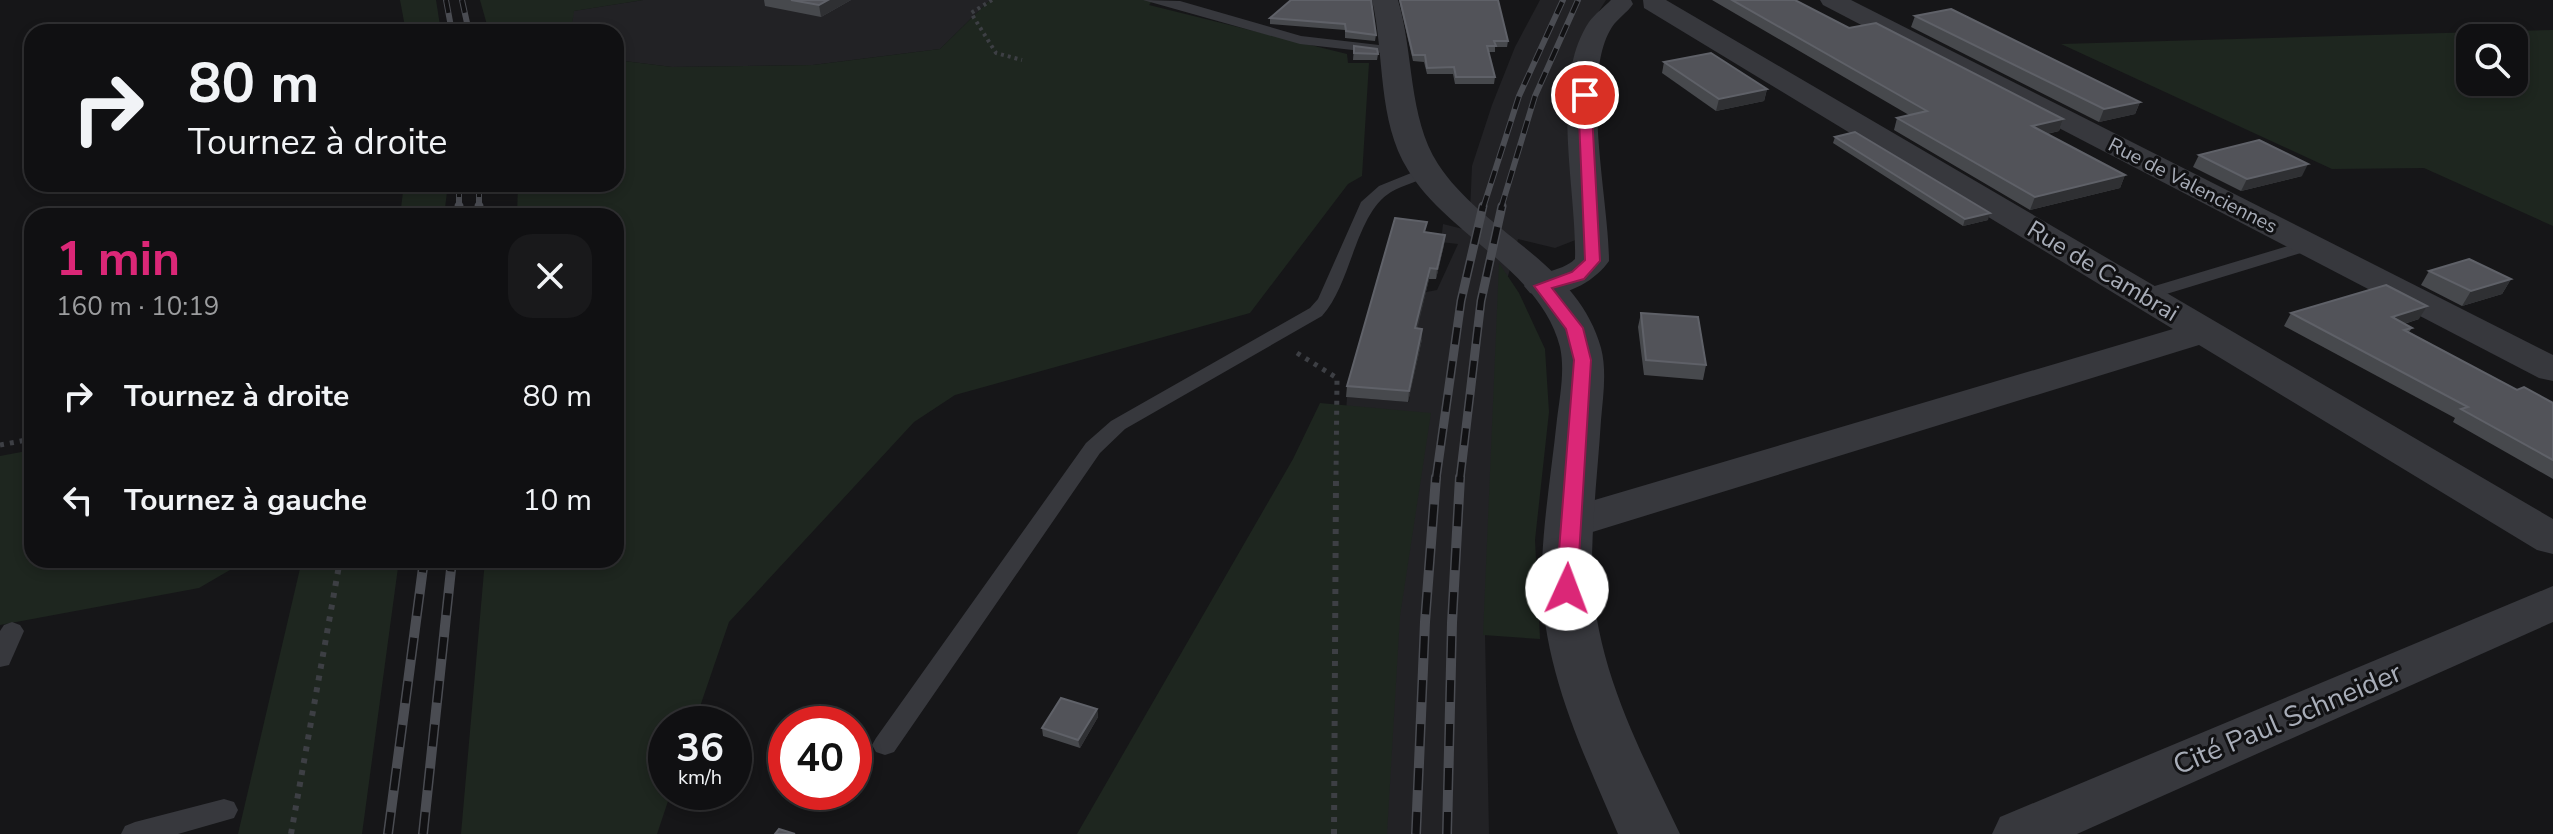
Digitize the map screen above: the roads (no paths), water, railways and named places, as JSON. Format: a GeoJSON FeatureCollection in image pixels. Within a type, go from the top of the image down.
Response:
{"type":"FeatureCollection","features":[{"type":"Feature","properties":{"kind":"street"},"geometry":{"type":"LineString","coordinates":[[1385,0],[1410,139],[1426,172],[1542,286],[1574,328],[1582,360],[1567,589],[1581,667],[1609,746],[1649,834]]}},
{"type":"Feature","properties":{"kind":"street","name":"Rue de Valenciennes"},"geometry":{"type":"LineString","coordinates":[[1832,0],[2553,370]]}},
{"type":"Feature","properties":{"kind":"street"},"geometry":{"type":"LineString","coordinates":[[1542,286],[1578,275],[1592,261],[1585,66],[1595,35],[1609,12],[1636,2]]}},
{"type":"Feature","properties":{"kind":"street","name":"Rue de Cambrai"},"geometry":{"type":"LineString","coordinates":[[1636,2],[2144,295],[2553,539]]}},
{"type":"Feature","properties":{"kind":"street"},"geometry":{"type":"LineString","coordinates":[[1570,523],[2205,331]]}},
{"type":"Feature","properties":{"kind":"street","name":"Cité Paul Schneider"},"geometry":{"type":"LineString","coordinates":[[2020,834],[2553,603]]}},
{"type":"Feature","properties":{"kind":"lane"},"geometry":{"type":"LineString","coordinates":[[1149,0],[1315,43],[1396,50]]}},
{"type":"Feature","properties":{"kind":"lane"},"geometry":{"type":"LineString","coordinates":[[885,745],[1093,448],[1118,425],[1304,320],[1326,301],[1361,215],[1375,196],[1396,182],[1426,172]]}},
{"type":"Feature","properties":{"kind":"lane"},"geometry":{"type":"LineString","coordinates":[[2144,295],[2308,245]]}},
{"type":"Feature","properties":{"kind":"lane"},"geometry":{"type":"LineString","coordinates":[[0,658],[12,631]]}},
{"type":"Feature","properties":{"kind":"lane"},"geometry":{"type":"LineString","coordinates":[[135,834],[224,810]]}},
{"type":"Feature","properties":{"kind":"railway"},"geometry":{"type":"LineString","coordinates":[[446,0],[450,24]]}},
{"type":"Feature","properties":{"kind":"railway"},"geometry":{"type":"LineString","coordinates":[[462,0],[467,24]]}},
{"type":"Feature","properties":{"kind":"railway"},"geometry":{"type":"LineString","coordinates":[[1483,208],[1519,96],[1563,0]]}},
{"type":"Feature","properties":{"kind":"railway"},"geometry":{"type":"LineString","coordinates":[[1501,208],[1535,96],[1578,0]]}},
{"type":"Feature","properties":{"kind":"railway"},"geometry":{"type":"LineString","coordinates":[[459,192],[459,208]]}},
{"type":"Feature","properties":{"kind":"railway"},"geometry":{"type":"LineString","coordinates":[[479,192],[479,208]]}},
{"type":"Feature","properties":{"kind":"railway"},"geometry":{"type":"LineString","coordinates":[[1436,479],[1461,301],[1483,206]]}},
{"type":"Feature","properties":{"kind":"railway"},"geometry":{"type":"LineString","coordinates":[[1460,479],[1481,301],[1502,206]]}},
{"type":"Feature","properties":{"kind":"railway"},"geometry":{"type":"LineString","coordinates":[[1416,834],[1425,622],[1436,477]]}},
{"type":"Feature","properties":{"kind":"railway"},"geometry":{"type":"LineString","coordinates":[[1447,834],[1452,623],[1460,477]]}},
{"type":"Feature","properties":{"kind":"railway"},"geometry":{"type":"LineString","coordinates":[[388,834],[423,568]]}},
{"type":"Feature","properties":{"kind":"railway"},"geometry":{"type":"LineString","coordinates":[[423,834],[451,568]]}}]}
